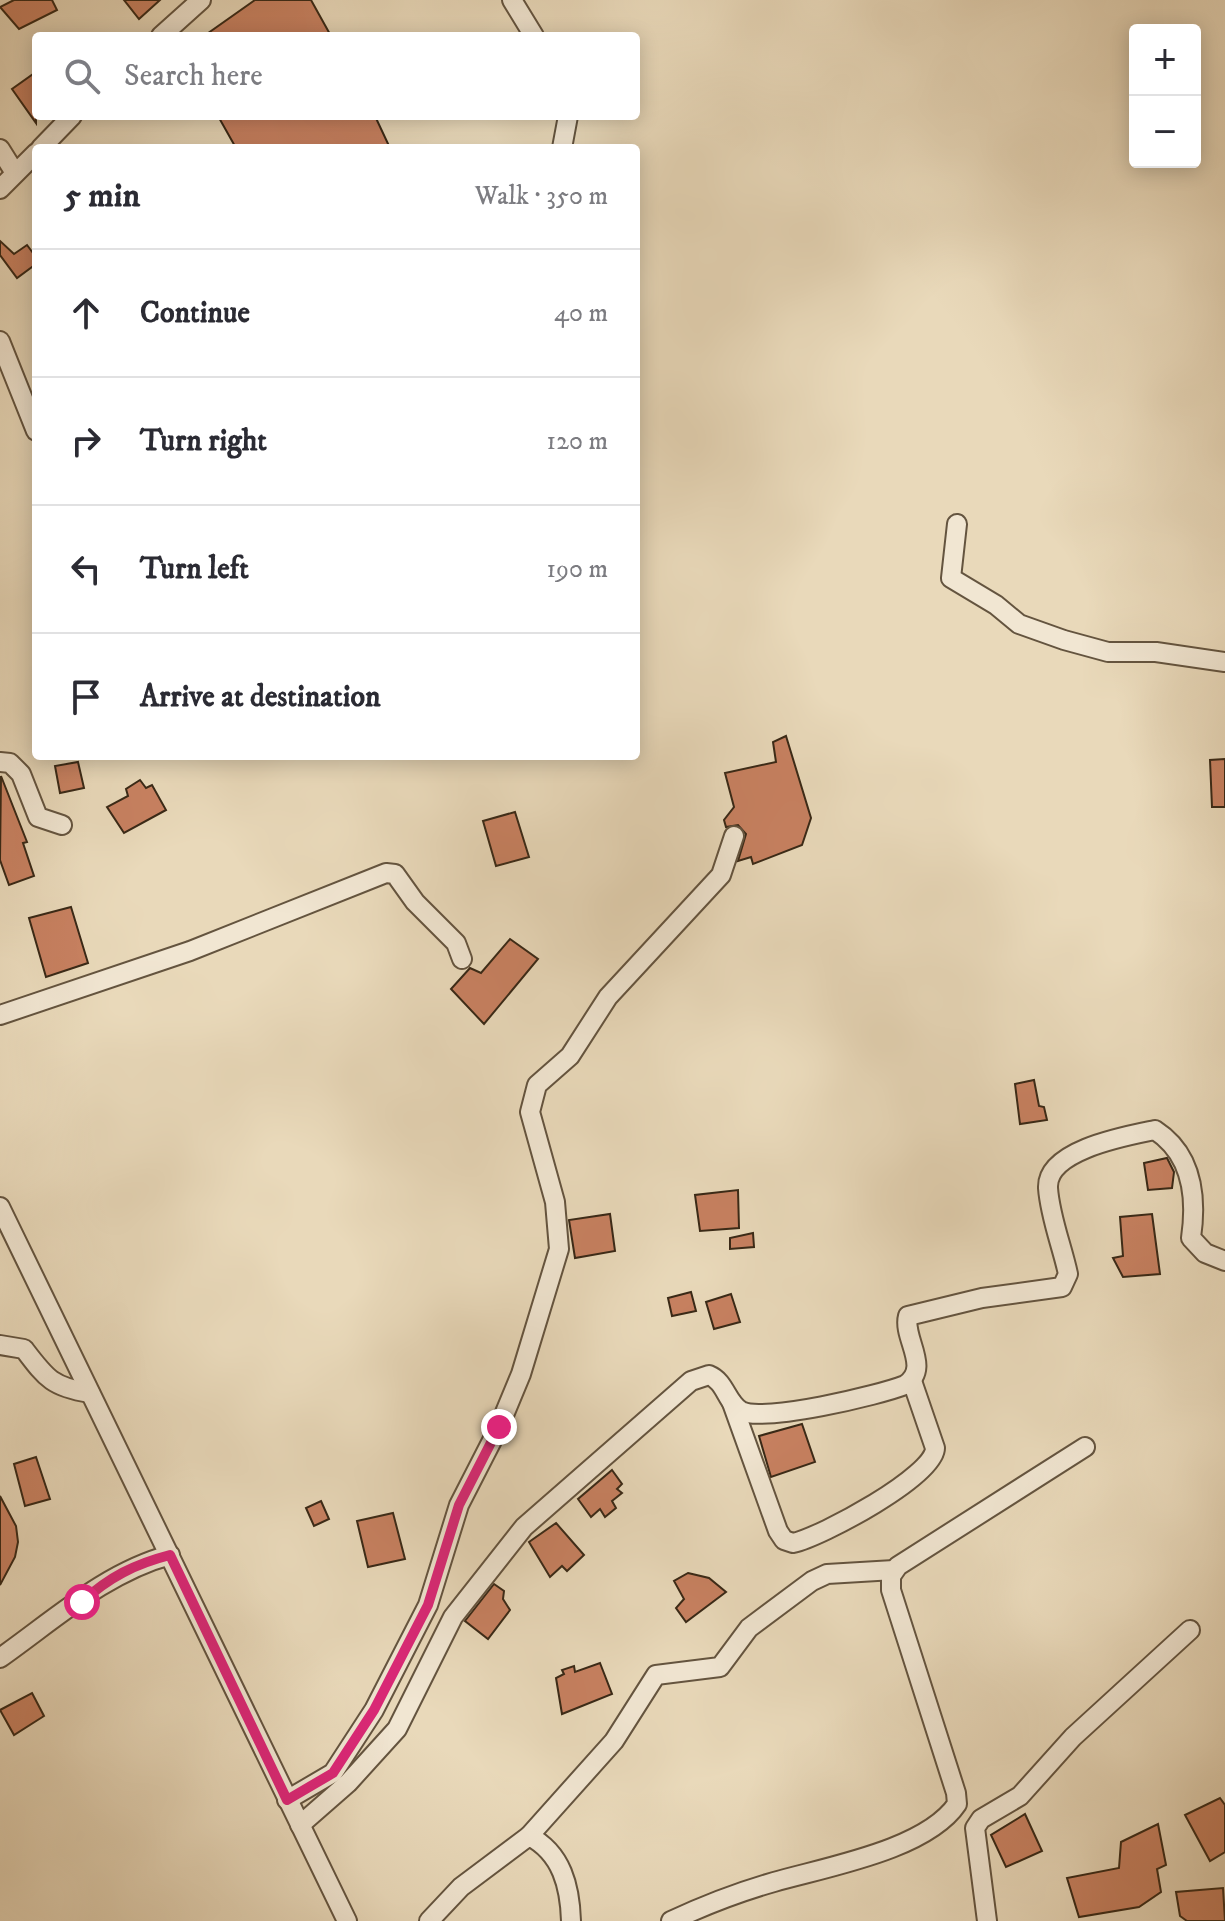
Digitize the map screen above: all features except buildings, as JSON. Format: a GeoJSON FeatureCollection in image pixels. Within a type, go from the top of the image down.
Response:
{"type":"FeatureCollection","features":[{"type":"Feature","properties":{"kind":"street"},"geometry":{"type":"LineString","coordinates":[[165,32],[201,0]]}},
{"type":"Feature","properties":{"kind":"street"},"geometry":{"type":"LineString","coordinates":[[512,0],[532,32]]}},
{"type":"Feature","properties":{"kind":"street"},"geometry":{"type":"LineString","coordinates":[[45,144],[68,120]]}},
{"type":"Feature","properties":{"kind":"street"},"geometry":{"type":"LineString","coordinates":[[563,144],[567,120]]}},
{"type":"Feature","properties":{"kind":"street"},"geometry":{"type":"LineString","coordinates":[[0,149],[15,173]]}},
{"type":"Feature","properties":{"kind":"street"},"geometry":{"type":"LineString","coordinates":[[0,189],[32,157]]}},
{"type":"Feature","properties":{"kind":"street"},"geometry":{"type":"LineString","coordinates":[[0,341],[32,421]]}},
{"type":"Feature","properties":{"kind":"street"},"geometry":{"type":"LineString","coordinates":[[957,524],[951,578],[996,605],[1019,624],[1108,652],[1156,652],[1225,662]]}},
{"type":"Feature","properties":{"kind":"street"},"geometry":{"type":"LineString","coordinates":[[0,762],[10,763],[21,774],[38,817],[62,825]]}},
{"type":"Feature","properties":{"kind":"street"},"geometry":{"type":"LineString","coordinates":[[287,1800],[333,1773],[374,1710],[428,1605],[459,1505],[499,1427],[521,1374],[559,1249],[555,1202],[530,1112],[537,1085],[570,1056],[608,997],[721,875],[734,836]]}},
{"type":"Feature","properties":{"kind":"street"},"geometry":{"type":"LineString","coordinates":[[0,1015],[190,951],[386,873],[395,874],[415,902],[456,943],[462,959]]}},
{"type":"Feature","properties":{"kind":"street"},"geometry":{"type":"LineString","coordinates":[[300,1825],[348,1783],[397,1729],[453,1617],[506,1549],[546,1505],[691,1381],[709,1375],[717,1378],[732,1403],[778,1531],[784,1540],[793,1543],[831,1527],[909,1480],[935,1457],[935,1448],[912,1381],[916,1363],[906,1324],[908,1316],[982,1298],[1062,1287],[1068,1274],[1050,1200],[1049,1177],[1060,1161],[1092,1148],[1155,1130],[1171,1141],[1190,1172],[1194,1219],[1191,1238],[1205,1253],[1225,1261]]}},
{"type":"Feature","properties":{"kind":"street"},"geometry":{"type":"LineString","coordinates":[[0,1207],[347,1921]]}},
{"type":"Feature","properties":{"kind":"street"},"geometry":{"type":"LineString","coordinates":[[0,1345],[24,1349],[39,1372],[58,1386],[90,1393]]}},
{"type":"Feature","properties":{"kind":"street"},"geometry":{"type":"LineString","coordinates":[[732,1403],[744,1413],[775,1414],[882,1393],[912,1381]]}},
{"type":"Feature","properties":{"kind":"street"},"geometry":{"type":"LineString","coordinates":[[429,1921],[461,1887],[529,1836],[614,1741],[656,1675],[720,1667],[749,1628],[822,1576],[894,1570],[1085,1447]]}},
{"type":"Feature","properties":{"kind":"street"},"geometry":{"type":"LineString","coordinates":[[0,1658],[82,1602],[102,1583],[136,1564],[170,1555]]}},
{"type":"Feature","properties":{"kind":"street"},"geometry":{"type":"LineString","coordinates":[[671,1921],[718,1899],[860,1857],[930,1830],[943,1822],[957,1804],[925,1692],[891,1590],[894,1570]]}},
{"type":"Feature","properties":{"kind":"street"},"geometry":{"type":"LineString","coordinates":[[987,1921],[975,1828],[981,1819],[1020,1796],[1073,1737],[1190,1630]]}},
{"type":"Feature","properties":{"kind":"street"},"geometry":{"type":"LineString","coordinates":[[529,1836],[551,1852],[563,1871],[571,1921]]}},
{"type":"Feature","properties":{"kind":"route"},"geometry":{"type":"LineString","coordinates":[[82,1602],[102,1583],[136,1564],[170,1555],[287,1800],[333,1773],[374,1710],[428,1605],[446,1556],[459,1505],[499,1427]]}}]}
